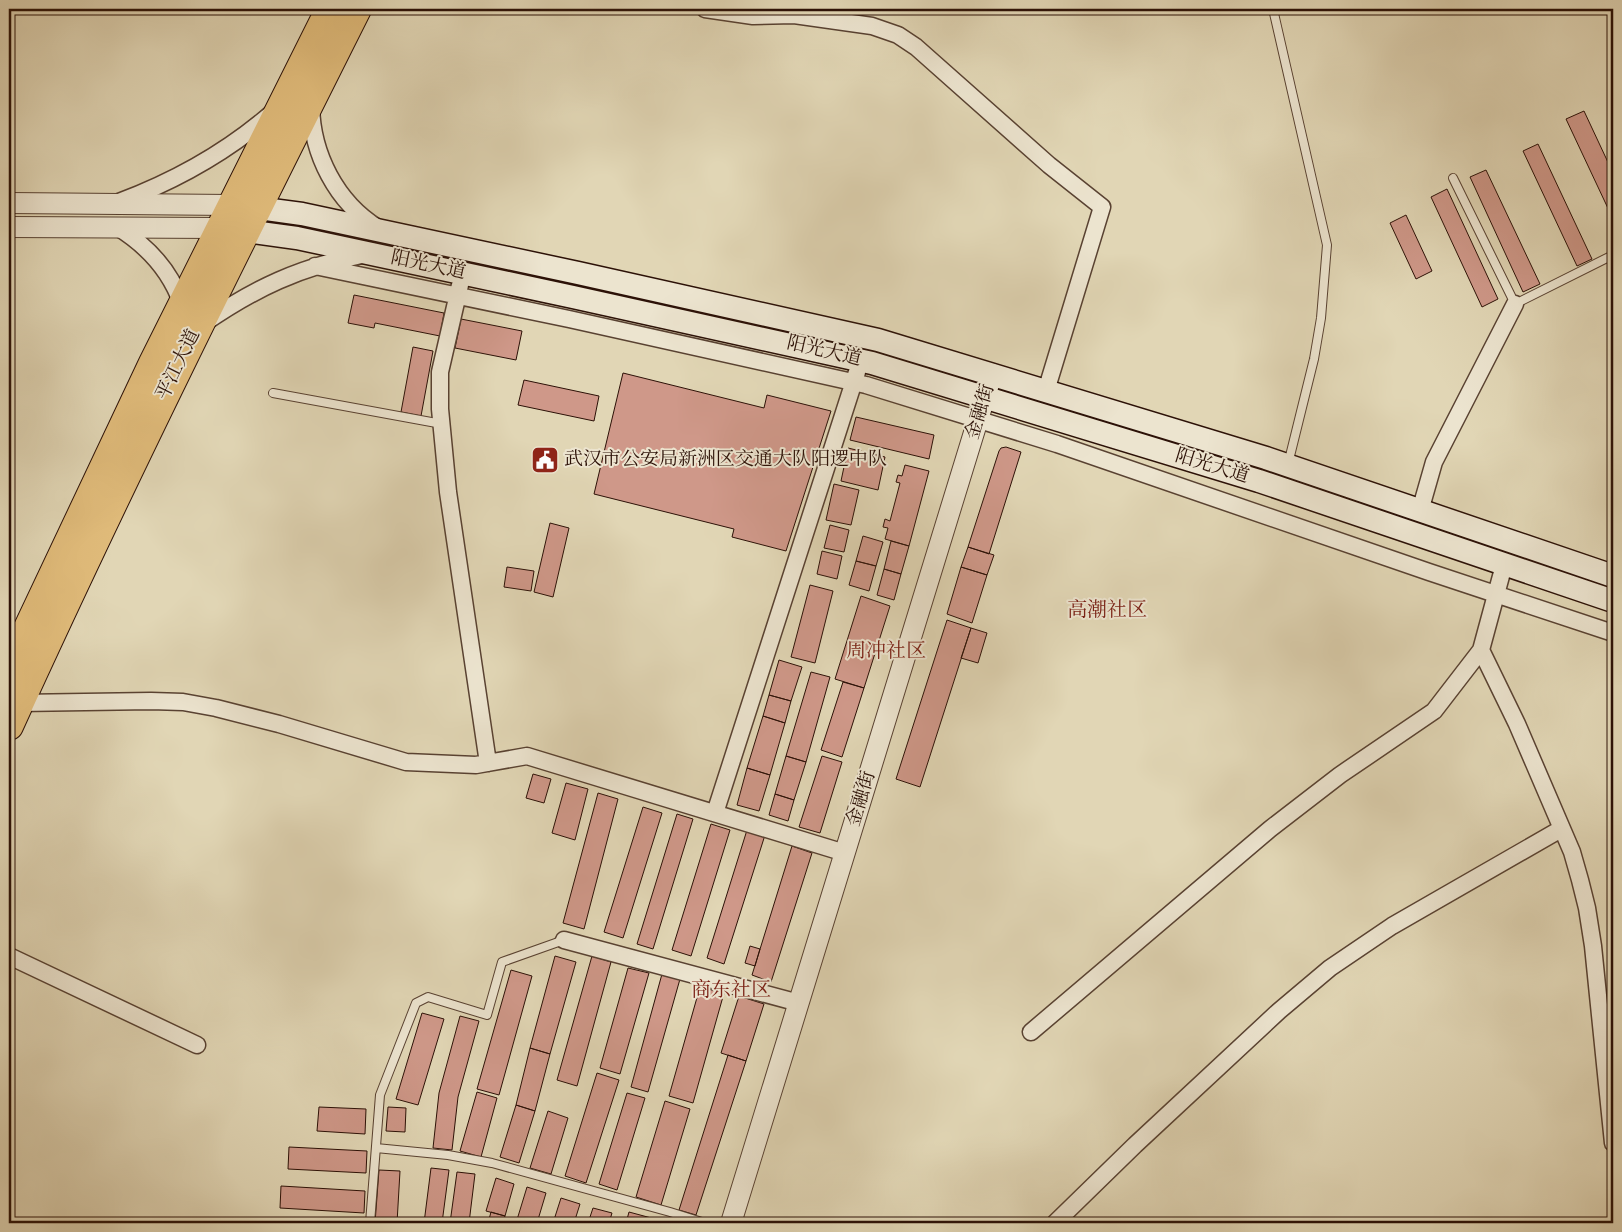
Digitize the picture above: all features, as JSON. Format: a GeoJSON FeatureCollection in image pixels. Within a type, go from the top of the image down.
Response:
{"type":"FeatureCollection","features":[{"type":"Feature","properties":{"kind":"highway","name":"平江大道"},"geometry":{"type":"LineString","coordinates":[[14,714],[106,515],[197,328],[282,105],[330,9]]}},
{"type":"Feature","properties":{"kind":"highway","name":"平江大道"},"geometry":{"type":"LineString","coordinates":[[9,668],[89,496],[182,304],[311,101],[357,9]]}},
{"type":"Feature","properties":{"kind":"main road","name":"阳光大道"},"geometry":{"type":"LineString","coordinates":[[238,218],[302,214],[878,340],[1288,466],[1613,576]]}},
{"type":"Feature","properties":{"kind":"main road","name":"阳光大道"},"geometry":{"type":"LineString","coordinates":[[238,218],[297,238],[861,360],[1259,481],[1613,601]]}},
{"type":"Feature","properties":{"kind":"street"},"geometry":{"type":"LineString","coordinates":[[705,9],[753,16],[794,15],[872,26],[898,35],[916,47],[1049,164],[1102,207],[1046,391]]}},
{"type":"Feature","properties":{"kind":"street"},"geometry":{"type":"LineString","coordinates":[[311,101],[311,117],[318,149],[331,179],[361,215],[386,233]]}},
{"type":"Feature","properties":{"kind":"street"},"geometry":{"type":"LineString","coordinates":[[116,203],[144,193],[196,167],[242,138],[282,105]]}},
{"type":"Feature","properties":{"kind":"street","name":"阳光大道"},"geometry":{"type":"LineString","coordinates":[[9,203],[116,203],[238,218]]}},
{"type":"Feature","properties":{"kind":"street","name":"阳光大道"},"geometry":{"type":"LineString","coordinates":[[9,227],[117,227],[238,218]]}},
{"type":"Feature","properties":{"kind":"street"},"geometry":{"type":"LineString","coordinates":[[117,227],[138,241],[157,259],[172,280],[182,304]]}},
{"type":"Feature","properties":{"kind":"street"},"geometry":{"type":"LineString","coordinates":[[197,328],[245,297],[292,274],[315,266],[369,254]]}},
{"type":"Feature","properties":{"kind":"street"},"geometry":{"type":"LineString","coordinates":[[315,266],[854,382],[1057,444],[1496,595],[1613,633]]}},
{"type":"Feature","properties":{"kind":"street"},"geometry":{"type":"LineString","coordinates":[[463,274],[440,372],[440,409],[448,492],[488,763]]}},
{"type":"Feature","properties":{"kind":"street"},"geometry":{"type":"LineString","coordinates":[[1420,511],[1434,462],[1515,304]]}},
{"type":"Feature","properties":{"kind":"street"},"geometry":{"type":"LineString","coordinates":[[715,813],[861,360]]}},
{"type":"Feature","properties":{"kind":"street","name":"金融街"},"geometry":{"type":"LineString","coordinates":[[731,1223],[992,374]]}},
{"type":"Feature","properties":{"kind":"street"},"geometry":{"type":"LineString","coordinates":[[1031,1032],[1270,829],[1340,775],[1434,711],[1481,650],[1504,565]]}},
{"type":"Feature","properties":{"kind":"street"},"geometry":{"type":"LineString","coordinates":[[1481,650],[1517,724],[1572,852],[1587,908],[1593,946],[1613,1143]]}},
{"type":"Feature","properties":{"kind":"street"},"geometry":{"type":"LineString","coordinates":[[14,714],[183,702],[216,708],[279,724],[406,762],[476,765],[527,756],[845,853]]}},
{"type":"Feature","properties":{"kind":"street"},"geometry":{"type":"LineString","coordinates":[[1055,1223],[1135,1145],[1279,1011],[1330,968],[1392,926],[1561,828]]}},
{"type":"Feature","properties":{"kind":"street"},"geometry":{"type":"LineString","coordinates":[[564,940],[799,1003]]}},
{"type":"Feature","properties":{"kind":"street"},"geometry":{"type":"LineString","coordinates":[[9,956],[197,1045]]}},
{"type":"Feature","properties":{"kind":"lane"},"geometry":{"type":"LineString","coordinates":[[1273,9],[1327,245],[1321,318],[1314,359],[1288,466]]}},
{"type":"Feature","properties":{"kind":"lane"},"geometry":{"type":"LineString","coordinates":[[1453,178],[1515,304],[1613,255]]}},
{"type":"Feature","properties":{"kind":"lane"},"geometry":{"type":"LineString","coordinates":[[273,393],[442,424]]}},
{"type":"Feature","properties":{"kind":"lane"},"geometry":{"type":"LineString","coordinates":[[370,1223],[380,1096],[416,1004],[428,997],[487,1015],[502,962],[564,940]]}},
{"type":"Feature","properties":{"kind":"lane"},"geometry":{"type":"LineString","coordinates":[[376,1148],[448,1154],[492,1163],[705,1223]]}},
{"type":"Feature","properties":{"kind":"building"},"geometry":{"type":"Polygon","coordinates":[[[1584,111],[1613,173],[1613,219],[1566,119],[1584,111]]]}},
{"type":"Feature","properties":{"kind":"building"},"geometry":{"type":"Polygon","coordinates":[[[1538,144],[1592,259],[1577,266],[1523,151],[1538,144]]]}},
{"type":"Feature","properties":{"kind":"building"},"geometry":{"type":"Polygon","coordinates":[[[1486,170],[1540,284],[1523,292],[1470,177],[1486,170]]]}},
{"type":"Feature","properties":{"kind":"building"},"geometry":{"type":"Polygon","coordinates":[[[1447,189],[1498,299],[1482,307],[1431,197],[1447,189]]]}},
{"type":"Feature","properties":{"kind":"building"},"geometry":{"type":"Polygon","coordinates":[[[1406,215],[1432,271],[1416,279],[1390,223],[1406,215]]]}},
{"type":"Feature","properties":{"kind":"building"},"geometry":{"type":"Polygon","coordinates":[[[354,295],[444,313],[440,336],[375,323],[374,328],[348,323],[354,295]]]}},
{"type":"Feature","properties":{"kind":"building"},"geometry":{"type":"Polygon","coordinates":[[[461,319],[522,331],[516,360],[455,348],[461,319]]]}},
{"type":"Feature","properties":{"kind":"building"},"geometry":{"type":"Polygon","coordinates":[[[413,347],[433,351],[421,416],[401,412],[413,347]]]}},
{"type":"Feature","properties":{"kind":"building"},"geometry":{"type":"Polygon","coordinates":[[[623,373],[764,408],[767,395],[831,411],[786,551],[732,537],[734,529],[594,494],[623,373]]]}},
{"type":"Feature","properties":{"kind":"building"},"geometry":{"type":"Polygon","coordinates":[[[524,380],[599,396],[594,421],[518,405],[524,380]]]}},
{"type":"Feature","properties":{"kind":"building"},"geometry":{"type":"Polygon","coordinates":[[[856,417],[934,435],[929,459],[850,440],[856,417]]]}},
{"type":"Feature","properties":{"kind":"building"},"geometry":{"type":"Polygon","coordinates":[[[1006,447],[1021,452],[989,554],[968,547],[999,451],[1001,448],[1006,447]]]}},
{"type":"Feature","properties":{"kind":"building"},"geometry":{"type":"Polygon","coordinates":[[[848,448],[885,457],[878,490],[841,481],[848,448]]]}},
{"type":"Feature","properties":{"kind":"building"},"geometry":{"type":"Polygon","coordinates":[[[905,465],[929,471],[909,546],[885,539],[888,528],[883,527],[885,519],[890,521],[900,483],[896,482],[898,475],[902,476],[905,465]]]}},
{"type":"Feature","properties":{"kind":"building"},"geometry":{"type":"Polygon","coordinates":[[[834,484],[859,490],[851,525],[826,520],[834,484]]]}},
{"type":"Feature","properties":{"kind":"building"},"geometry":{"type":"Polygon","coordinates":[[[550,523],[569,528],[553,597],[534,592],[550,523]]]}},
{"type":"Feature","properties":{"kind":"building"},"geometry":{"type":"Polygon","coordinates":[[[830,525],[849,530],[844,552],[824,548],[830,525]]]}},
{"type":"Feature","properties":{"kind":"building"},"geometry":{"type":"Polygon","coordinates":[[[863,536],[883,542],[876,566],[856,561],[863,536]]]}},
{"type":"Feature","properties":{"kind":"building"},"geometry":{"type":"Polygon","coordinates":[[[891,541],[909,546],[901,574],[884,569],[891,541]]]}},
{"type":"Feature","properties":{"kind":"building"},"geometry":{"type":"Polygon","coordinates":[[[968,547],[994,555],[987,575],[961,567],[968,547]]]}},
{"type":"Feature","properties":{"kind":"building"},"geometry":{"type":"Polygon","coordinates":[[[822,551],[842,556],[837,579],[817,574],[822,551]]]}},
{"type":"Feature","properties":{"kind":"building"},"geometry":{"type":"Polygon","coordinates":[[[856,561],[876,566],[869,591],[849,585],[856,561]]]}},
{"type":"Feature","properties":{"kind":"building"},"geometry":{"type":"Polygon","coordinates":[[[507,567],[534,571],[531,591],[504,587],[507,567]]]}},
{"type":"Feature","properties":{"kind":"building"},"geometry":{"type":"Polygon","coordinates":[[[961,567],[987,575],[972,623],[947,614],[961,567]]]}},
{"type":"Feature","properties":{"kind":"building"},"geometry":{"type":"Polygon","coordinates":[[[884,569],[901,574],[894,600],[877,595],[884,569]]]}},
{"type":"Feature","properties":{"kind":"building"},"geometry":{"type":"Polygon","coordinates":[[[810,585],[833,591],[815,663],[791,657],[810,585]]]}},
{"type":"Feature","properties":{"kind":"building"},"geometry":{"type":"Polygon","coordinates":[[[861,596],[890,606],[864,688],[835,679],[861,596]]]}},
{"type":"Feature","properties":{"kind":"building"},"geometry":{"type":"Polygon","coordinates":[[[947,620],[971,628],[920,787],[896,779],[947,620]]]}},
{"type":"Feature","properties":{"kind":"building"},"geometry":{"type":"Polygon","coordinates":[[[971,628],[987,633],[978,663],[961,658],[971,628]]]}},
{"type":"Feature","properties":{"kind":"building"},"geometry":{"type":"Polygon","coordinates":[[[779,660],[802,667],[791,701],[769,695],[779,660]]]}},
{"type":"Feature","properties":{"kind":"building"},"geometry":{"type":"Polygon","coordinates":[[[811,672],[830,677],[806,762],[786,756],[811,672]]]}},
{"type":"Feature","properties":{"kind":"building"},"geometry":{"type":"Polygon","coordinates":[[[843,682],[864,688],[842,757],[821,750],[843,682]]]}},
{"type":"Feature","properties":{"kind":"building"},"geometry":{"type":"Polygon","coordinates":[[[769,695],[791,701],[785,723],[763,716],[769,695]]]}},
{"type":"Feature","properties":{"kind":"building"},"geometry":{"type":"Polygon","coordinates":[[[763,716],[785,723],[770,775],[747,768],[763,716]]]}},
{"type":"Feature","properties":{"kind":"building"},"geometry":{"type":"Polygon","coordinates":[[[786,756],[806,762],[794,800],[775,794],[786,756]]]}},
{"type":"Feature","properties":{"kind":"building"},"geometry":{"type":"Polygon","coordinates":[[[822,756],[842,762],[820,833],[799,827],[822,756]]]}},
{"type":"Feature","properties":{"kind":"building"},"geometry":{"type":"Polygon","coordinates":[[[747,768],[770,775],[759,811],[737,805],[747,768]]]}},
{"type":"Feature","properties":{"kind":"building"},"geometry":{"type":"Polygon","coordinates":[[[533,774],[551,779],[544,803],[526,798],[533,774]]]}},
{"type":"Feature","properties":{"kind":"building"},"geometry":{"type":"Polygon","coordinates":[[[566,783],[588,789],[575,840],[552,833],[566,783]]]}},
{"type":"Feature","properties":{"kind":"building"},"geometry":{"type":"Polygon","coordinates":[[[598,793],[618,799],[584,929],[563,923],[598,793]]]}},
{"type":"Feature","properties":{"kind":"building"},"geometry":{"type":"Polygon","coordinates":[[[775,794],[794,800],[788,821],[769,815],[775,794]]]}},
{"type":"Feature","properties":{"kind":"building"},"geometry":{"type":"Polygon","coordinates":[[[643,807],[662,813],[623,938],[604,932],[643,807]]]}},
{"type":"Feature","properties":{"kind":"building"},"geometry":{"type":"Polygon","coordinates":[[[677,814],[693,819],[653,949],[637,944],[677,814]]]}},
{"type":"Feature","properties":{"kind":"building"},"geometry":{"type":"Polygon","coordinates":[[[711,824],[730,830],[691,956],[672,950],[711,824]]]}},
{"type":"Feature","properties":{"kind":"building"},"geometry":{"type":"Polygon","coordinates":[[[747,830],[765,835],[724,964],[707,958],[747,830]]]}},
{"type":"Feature","properties":{"kind":"building"},"geometry":{"type":"Polygon","coordinates":[[[792,846],[812,853],[771,982],[752,975],[792,846]]]}},
{"type":"Feature","properties":{"kind":"building"},"geometry":{"type":"Polygon","coordinates":[[[750,946],[760,949],[755,966],[745,963],[750,946]]]}},
{"type":"Feature","properties":{"kind":"building"},"geometry":{"type":"Polygon","coordinates":[[[555,956],[576,962],[550,1054],[530,1048],[555,956]]]}},
{"type":"Feature","properties":{"kind":"building"},"geometry":{"type":"Polygon","coordinates":[[[592,956],[611,962],[577,1086],[557,1080],[592,956]]]}},
{"type":"Feature","properties":{"kind":"building"},"geometry":{"type":"Polygon","coordinates":[[[628,968],[649,973],[620,1074],[600,1068],[628,968]]]}},
{"type":"Feature","properties":{"kind":"building"},"geometry":{"type":"Polygon","coordinates":[[[511,970],[532,976],[499,1095],[477,1089],[511,970]]]}},
{"type":"Feature","properties":{"kind":"building"},"geometry":{"type":"Polygon","coordinates":[[[662,974],[680,979],[648,1092],[631,1087],[662,974]]]}},
{"type":"Feature","properties":{"kind":"building"},"geometry":{"type":"Polygon","coordinates":[[[700,987],[724,993],[693,1103],[669,1096],[700,987]]]}},
{"type":"Feature","properties":{"kind":"building"},"geometry":{"type":"Polygon","coordinates":[[[739,996],[764,1004],[746,1061],[721,1053],[739,996]]]}},
{"type":"Feature","properties":{"kind":"building"},"geometry":{"type":"Polygon","coordinates":[[[422,1013],[444,1019],[418,1105],[396,1099],[422,1013]]]}},
{"type":"Feature","properties":{"kind":"building"},"geometry":{"type":"Polygon","coordinates":[[[460,1016],[479,1021],[458,1097],[452,1150],[433,1148],[439,1093],[460,1016]]]}},
{"type":"Feature","properties":{"kind":"building"},"geometry":{"type":"Polygon","coordinates":[[[530,1048],[550,1054],[535,1111],[516,1105],[530,1048]]]}},
{"type":"Feature","properties":{"kind":"building"},"geometry":{"type":"Polygon","coordinates":[[[728,1055],[746,1061],[696,1215],[679,1210],[728,1055]]]}},
{"type":"Feature","properties":{"kind":"building"},"geometry":{"type":"Polygon","coordinates":[[[597,1073],[619,1080],[586,1183],[565,1176],[597,1073]]]}},
{"type":"Feature","properties":{"kind":"building"},"geometry":{"type":"Polygon","coordinates":[[[477,1092],[497,1098],[481,1157],[460,1151],[477,1092]]]}},
{"type":"Feature","properties":{"kind":"building"},"geometry":{"type":"Polygon","coordinates":[[[627,1093],[645,1098],[617,1190],[599,1184],[627,1093]]]}},
{"type":"Feature","properties":{"kind":"building"},"geometry":{"type":"Polygon","coordinates":[[[665,1101],[690,1109],[661,1205],[636,1197],[665,1101]]]}},
{"type":"Feature","properties":{"kind":"building"},"geometry":{"type":"Polygon","coordinates":[[[516,1105],[535,1111],[519,1163],[500,1157],[516,1105]]]}},
{"type":"Feature","properties":{"kind":"building"},"geometry":{"type":"Polygon","coordinates":[[[319,1107],[366,1109],[365,1134],[317,1131],[319,1107]]]}},
{"type":"Feature","properties":{"kind":"building"},"geometry":{"type":"Polygon","coordinates":[[[388,1107],[406,1108],[405,1132],[386,1131],[388,1107]]]}},
{"type":"Feature","properties":{"kind":"building"},"geometry":{"type":"Polygon","coordinates":[[[548,1111],[568,1118],[551,1174],[530,1168],[548,1111]]]}},
{"type":"Feature","properties":{"kind":"building"},"geometry":{"type":"Polygon","coordinates":[[[289,1147],[367,1151],[366,1173],[288,1169],[289,1147]]]}},
{"type":"Feature","properties":{"kind":"building"},"geometry":{"type":"Polygon","coordinates":[[[431,1168],[449,1170],[442,1223],[424,1223],[431,1168]]]}},
{"type":"Feature","properties":{"kind":"building"},"geometry":{"type":"Polygon","coordinates":[[[379,1170],[400,1171],[397,1223],[375,1223],[379,1170]]]}},
{"type":"Feature","properties":{"kind":"building"},"geometry":{"type":"Polygon","coordinates":[[[457,1172],[475,1174],[469,1223],[450,1223],[457,1172]]]}},
{"type":"Feature","properties":{"kind":"building"},"geometry":{"type":"Polygon","coordinates":[[[496,1178],[514,1184],[505,1216],[486,1211],[496,1178]]]}},
{"type":"Feature","properties":{"kind":"building"},"geometry":{"type":"Polygon","coordinates":[[[281,1186],[365,1191],[364,1213],[280,1208],[281,1186]]]}},
{"type":"Feature","properties":{"kind":"building"},"geometry":{"type":"Polygon","coordinates":[[[527,1187],[546,1193],[537,1223],[516,1223],[527,1187]]]}},
{"type":"Feature","properties":{"kind":"building"},"geometry":{"type":"Polygon","coordinates":[[[561,1198],[580,1204],[574,1223],[553,1223],[561,1198]]]}},
{"type":"Feature","properties":{"kind":"building"},"geometry":{"type":"Polygon","coordinates":[[[593,1208],[612,1213],[609,1223],[588,1223],[593,1208]]]}},
{"type":"Feature","properties":{"kind":"building"},"geometry":{"type":"Polygon","coordinates":[[[491,1212],[505,1216],[503,1223],[488,1223],[491,1212]]]}},
{"type":"Feature","properties":{"kind":"building"},"geometry":{"type":"Polygon","coordinates":[[[629,1212],[655,1219],[654,1223],[626,1223],[629,1212]]]}},
{"type":"Feature","properties":{"kind":"place","name":"武汉市公安局新洲区交通大队阳逻中队"},"geometry":{"type":"Point","coordinates":[545,460]}},
{"type":"Feature","properties":{"kind":"district","name":"高潮社区"},"geometry":{"type":"Point","coordinates":[1107,611]}},
{"type":"Feature","properties":{"kind":"district","name":"周冲社区"},"geometry":{"type":"Point","coordinates":[886,652]}},
{"type":"Feature","properties":{"kind":"district","name":"商东社区"},"geometry":{"type":"Point","coordinates":[731,991]}}]}
